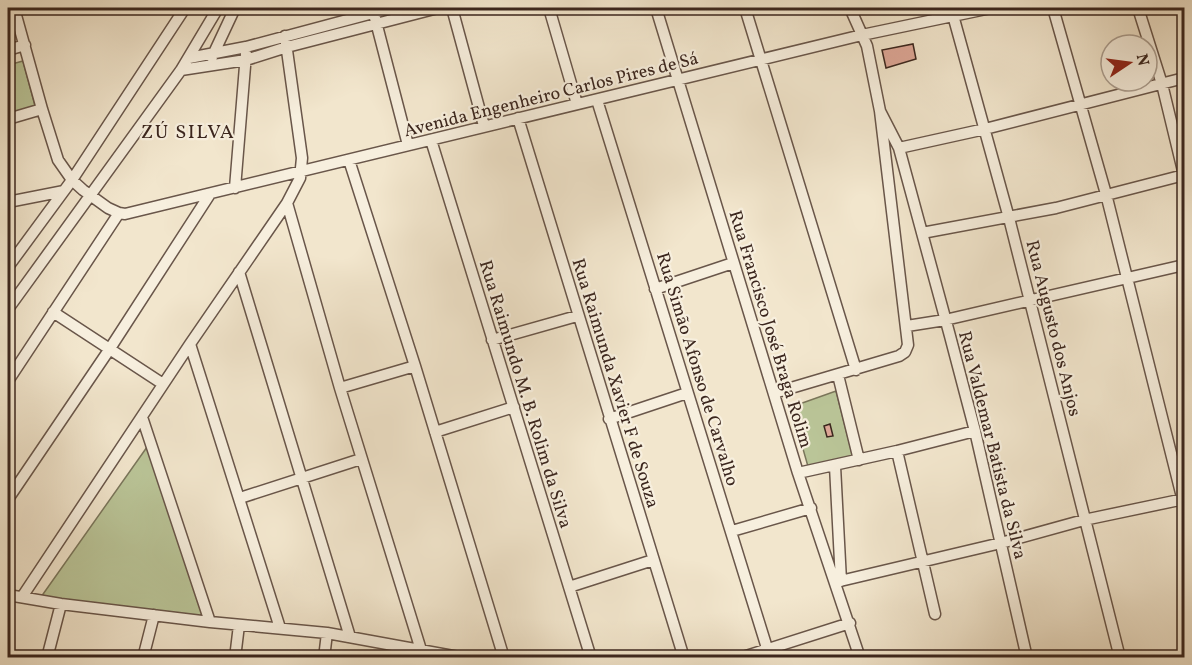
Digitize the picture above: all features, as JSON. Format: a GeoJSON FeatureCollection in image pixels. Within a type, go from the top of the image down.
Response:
{"type":"FeatureCollection","features":[{"type":"Feature","properties":{"kind":"street"},"geometry":{"type":"LineString","coordinates":[[8,381],[119,213],[72,180],[63,169],[54,151],[14,8]]}},
{"type":"Feature","properties":{"kind":"street"},"geometry":{"type":"LineString","coordinates":[[8,267],[72,180],[185,8]]}},
{"type":"Feature","properties":{"kind":"street"},"geometry":{"type":"LineString","coordinates":[[8,309],[181,70],[218,8]]}},
{"type":"Feature","properties":{"kind":"street"},"geometry":{"type":"LineString","coordinates":[[210,66],[212,54],[235,8]]}},
{"type":"Feature","properties":{"kind":"street"},"geometry":{"type":"LineString","coordinates":[[181,70],[246,60],[286,42],[374,10],[392,8]]}},
{"type":"Feature","properties":{"kind":"street"},"geometry":{"type":"LineString","coordinates":[[189,58],[377,24],[438,8]]}},
{"type":"Feature","properties":{"kind":"street"},"geometry":{"type":"LineString","coordinates":[[452,8],[484,126]]}},
{"type":"Feature","properties":{"kind":"street"},"geometry":{"type":"LineString","coordinates":[[549,8],[577,104]]}},
{"type":"Feature","properties":{"kind":"street","name":"Rua Francisco José Braga Rolim"},"geometry":{"type":"LineString","coordinates":[[656,8],[798,473],[838,581],[860,657]]}},
{"type":"Feature","properties":{"kind":"street"},"geometry":{"type":"LineString","coordinates":[[746,8],[856,370]]}},
{"type":"Feature","properties":{"kind":"street"},"geometry":{"type":"LineString","coordinates":[[774,393],[856,370],[905,352],[908,345],[880,111],[870,60],[850,8]]}},
{"type":"Feature","properties":{"kind":"street","name":"Avenida Engenheiro Carlos Pires de Sá"},"geometry":{"type":"LineString","coordinates":[[119,213],[131,213],[235,188],[953,12],[991,8]]}},
{"type":"Feature","properties":{"kind":"street"},"geometry":{"type":"LineString","coordinates":[[835,466],[838,581],[1001,543],[1084,520],[1184,502],[1106,194],[1053,8]]}},
{"type":"Feature","properties":{"kind":"street"},"geometry":{"type":"LineString","coordinates":[[922,233],[1056,208],[1184,175],[1162,84],[1138,8]]}},
{"type":"Feature","properties":{"kind":"street"},"geometry":{"type":"LineString","coordinates":[[374,10],[408,145]]}},
{"type":"Feature","properties":{"kind":"street","name":"Rua Augusto dos Anjos"},"geometry":{"type":"LineString","coordinates":[[953,12],[1009,218],[1120,657]]}},
{"type":"Feature","properties":{"kind":"street"},"geometry":{"type":"LineString","coordinates":[[22,597],[286,203],[302,170],[286,42]]}},
{"type":"Feature","properties":{"kind":"street"},"geometry":{"type":"LineString","coordinates":[[8,50],[25,45]]}},
{"type":"Feature","properties":{"kind":"street"},"geometry":{"type":"LineString","coordinates":[[235,188],[246,47]]}},
{"type":"Feature","properties":{"kind":"street"},"geometry":{"type":"LineString","coordinates":[[899,148],[985,129],[1185,78]]}},
{"type":"Feature","properties":{"kind":"street","name":"Rua Simão Afonso de Carvalho"},"geometry":{"type":"LineString","coordinates":[[597,100],[767,648]]}},
{"type":"Feature","properties":{"kind":"street"},"geometry":{"type":"LineString","coordinates":[[8,119],[42,109]]}},
{"type":"Feature","properties":{"kind":"street"},"geometry":{"type":"LineString","coordinates":[[880,111],[899,148],[945,320],[1185,265]]}},
{"type":"Feature","properties":{"kind":"street","name":"Rua Raimunda Xavier F de Souza"},"geometry":{"type":"LineString","coordinates":[[518,118],[577,316],[684,657]]}},
{"type":"Feature","properties":{"kind":"street","name":"Rua Raimundo M. B. Rolim da Silva"},"geometry":{"type":"LineString","coordinates":[[431,140],[591,657]]}},
{"type":"Feature","properties":{"kind":"street"},"geometry":{"type":"LineString","coordinates":[[349,160],[504,657]]}},
{"type":"Feature","properties":{"kind":"street"},"geometry":{"type":"LineString","coordinates":[[8,202],[64,191]]}},
{"type":"Feature","properties":{"kind":"street"},"geometry":{"type":"LineString","coordinates":[[8,499],[109,350],[210,194]]}},
{"type":"Feature","properties":{"kind":"street"},"geometry":{"type":"LineString","coordinates":[[286,203],[420,654]]}},
{"type":"Feature","properties":{"kind":"street"},"geometry":{"type":"LineString","coordinates":[[655,289],[733,263]]}},
{"type":"Feature","properties":{"kind":"street"},"geometry":{"type":"LineString","coordinates":[[239,272],[350,636]]}},
{"type":"Feature","properties":{"kind":"street"},"geometry":{"type":"LineString","coordinates":[[53,312],[163,384]]}},
{"type":"Feature","properties":{"kind":"street"},"geometry":{"type":"LineString","coordinates":[[492,340],[577,316]]}},
{"type":"Feature","properties":{"kind":"street","name":"Rua Valdemar Batista da Silva"},"geometry":{"type":"LineString","coordinates":[[907,326],[945,320],[975,431],[1027,657]]}},
{"type":"Feature","properties":{"kind":"street"},"geometry":{"type":"LineString","coordinates":[[190,344],[280,627]]}},
{"type":"Feature","properties":{"kind":"street"},"geometry":{"type":"LineString","coordinates":[[340,388],[415,366]]}},
{"type":"Feature","properties":{"kind":"street"},"geometry":{"type":"LineString","coordinates":[[838,375],[859,460]]}},
{"type":"Feature","properties":{"kind":"street"},"geometry":{"type":"LineString","coordinates":[[609,419],[687,393]]}},
{"type":"Feature","properties":{"kind":"street"},"geometry":{"type":"LineString","coordinates":[[435,432],[514,407]]}},
{"type":"Feature","properties":{"kind":"street"},"geometry":{"type":"LineString","coordinates":[[142,417],[210,622]]}},
{"type":"Feature","properties":{"kind":"street"},"geometry":{"type":"LineString","coordinates":[[798,473],[975,431]]}},
{"type":"Feature","properties":{"kind":"street"},"geometry":{"type":"LineString","coordinates":[[897,451],[935,614]]}},
{"type":"Feature","properties":{"kind":"street"},"geometry":{"type":"LineString","coordinates":[[240,498],[361,459]]}},
{"type":"Feature","properties":{"kind":"street"},"geometry":{"type":"LineString","coordinates":[[732,531],[811,508]]}},
{"type":"Feature","properties":{"kind":"street"},"geometry":{"type":"LineString","coordinates":[[569,587],[653,560]]}},
{"type":"Feature","properties":{"kind":"street"},"geometry":{"type":"LineString","coordinates":[[8,595],[61,604],[210,622],[280,627],[350,636],[420,654],[464,657]]}},
{"type":"Feature","properties":{"kind":"street"},"geometry":{"type":"LineString","coordinates":[[47,657],[61,604]]}},
{"type":"Feature","properties":{"kind":"street"},"geometry":{"type":"LineString","coordinates":[[143,657],[153,615]]}},
{"type":"Feature","properties":{"kind":"street"},"geometry":{"type":"LineString","coordinates":[[740,657],[850,623]]}},
{"type":"Feature","properties":{"kind":"street"},"geometry":{"type":"LineString","coordinates":[[235,657],[239,624]]}},
{"type":"Feature","properties":{"kind":"street"},"geometry":{"type":"LineString","coordinates":[[324,657],[327,633]]}},
{"type":"Feature","properties":{"kind":"green space"},"geometry":{"type":"Polygon","coordinates":[[[23,61],[37,113],[8,121],[8,65],[23,61]]]}},
{"type":"Feature","properties":{"kind":"green space"},"geometry":{"type":"Polygon","coordinates":[[[836,391],[854,461],[809,470],[791,407],[836,391]]]}},
{"type":"Feature","properties":{"kind":"green space"},"geometry":{"type":"Polygon","coordinates":[[[152,440],[210,621],[41,597],[152,440]]]}},
{"type":"Feature","properties":{"kind":"building"},"geometry":{"type":"Polygon","coordinates":[[[913,44],[916,59],[886,68],[882,50],[913,44]]]}},
{"type":"Feature","properties":{"kind":"building"},"geometry":{"type":"Polygon","coordinates":[[[830,424],[833,436],[827,437],[824,426],[830,424]]]}},
{"type":"Feature","properties":{"kind":"district","name":"ZÚ SILVA"},"geometry":{"type":"Point","coordinates":[188,131]}}]}
